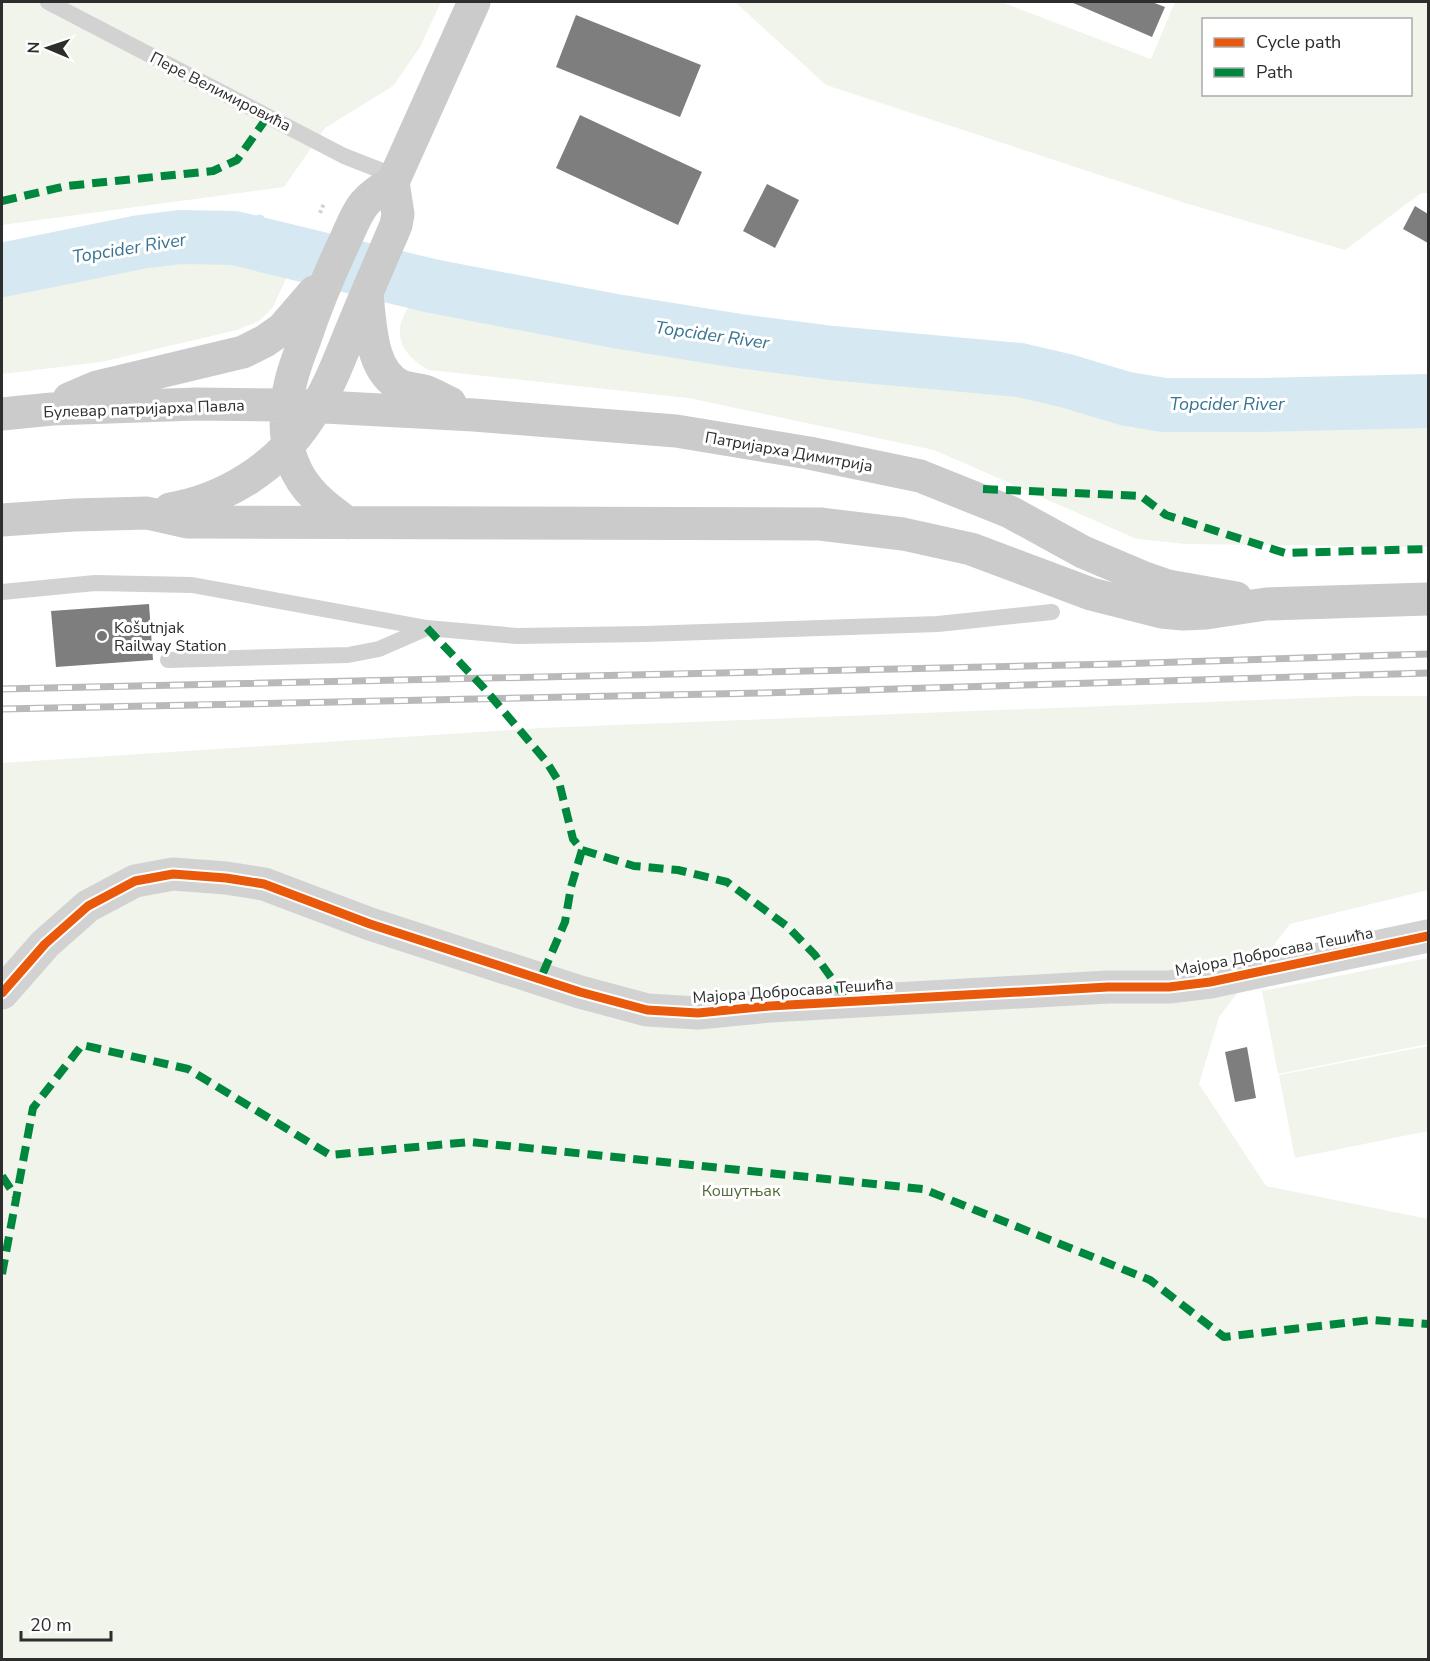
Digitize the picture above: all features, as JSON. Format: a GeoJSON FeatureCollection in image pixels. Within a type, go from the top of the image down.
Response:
{"type":"FeatureCollection","features":[{"type":"Feature","properties":{"kind":"main road"},"geometry":{"type":"LineString","coordinates":[[302,405],[292,376],[327,280],[359,210],[372,196],[394,179],[474,2]]}},
{"type":"Feature","properties":{"kind":"main road"},"geometry":{"type":"LineString","coordinates":[[348,523],[318,500],[301,479],[292,462],[289,445],[302,405],[333,374],[396,225],[398,214],[394,179]]}},
{"type":"Feature","properties":{"kind":"main road"},"geometry":{"type":"LineString","coordinates":[[52,409],[70,398],[97,387],[243,352],[265,342],[282,329],[311,294],[327,280]]}},
{"type":"Feature","properties":{"kind":"main road"},"geometry":{"type":"LineString","coordinates":[[368,290],[376,355],[387,376],[399,385],[424,392],[474,415]]}},
{"type":"Feature","properties":{"kind":"main road","name":"Булевар патријарха Павла"},"geometry":{"type":"LineString","coordinates":[[2,414],[52,409],[197,404],[302,405]]}},
{"type":"Feature","properties":{"kind":"main road","name":"Патријарха Димитрија"},"geometry":{"type":"LineString","coordinates":[[302,405],[474,415],[676,431],[809,453],[899,471],[940,483],[1010,512],[1083,552],[1142,577],[1168,586],[1266,604]]}},
{"type":"Feature","properties":{"kind":"main road"},"geometry":{"type":"LineString","coordinates":[[2,520],[147,513],[184,507],[213,498],[252,477],[289,445]]}},
{"type":"Feature","properties":{"kind":"main road","name":"Патријарха Димитрија"},"geometry":{"type":"LineString","coordinates":[[147,513],[186,522],[820,524],[903,534],[971,549],[1091,594],[1162,612],[1206,613],[1266,604],[1428,599]]}},
{"type":"Feature","properties":{"kind":"street","name":"Мајора Добросава Тешића"},"geometry":{"type":"LineString","coordinates":[[2,993],[45,944],[88,906],[135,881],[173,874],[226,878],[264,884],[370,924],[580,992],[647,1010],[698,1013],[792,1004],[1108,987],[1169,987],[1200,983],[1428,936]]}},
{"type":"Feature","properties":{"kind":"lane","name":"Пере Велимировића"},"geometry":{"type":"LineString","coordinates":[[48,2],[344,156],[394,179]]}},
{"type":"Feature","properties":{"kind":"lane"},"geometry":{"type":"LineString","coordinates":[[2,592],[95,583],[192,585],[427,628],[517,636],[939,624],[1052,612]]}},
{"type":"Feature","properties":{"kind":"lane"},"geometry":{"type":"LineString","coordinates":[[168,660],[348,655],[379,649],[427,628]]}},
{"type":"Feature","properties":{"kind":"green space"},"geometry":{"type":"Polygon","coordinates":[[[2,2],[441,2],[420,47],[393,86],[325,128],[284,187],[2,225],[2,2]]]}},
{"type":"Feature","properties":{"kind":"green space"},"geometry":{"type":"Polygon","coordinates":[[[735,2],[1001,2],[1151,59],[1175,2],[1428,2],[1428,193],[1421,193],[1345,250],[1185,203],[826,85],[735,2]]]}},
{"type":"Feature","properties":{"kind":"green space"},"geometry":{"type":"Polygon","coordinates":[[[174,253],[206,254],[290,270],[273,307],[259,321],[237,330],[101,362],[2,374],[2,288],[76,270],[174,253]]]}},
{"type":"Feature","properties":{"kind":"green space"},"geometry":{"type":"Polygon","coordinates":[[[412,300],[684,354],[1031,393],[1069,402],[1132,428],[1428,423],[1428,547],[1186,544],[1137,539],[934,450],[689,398],[429,370],[411,357],[400,338],[401,323],[412,300]]]}},
{"type":"Feature","properties":{"kind":"green space","name":"Кошутњак"},"geometry":{"type":"Polygon","coordinates":[[[1359,696],[1428,696],[1428,890],[1290,924],[1219,1017],[1199,1084],[1266,1186],[1428,1219],[1428,1659],[2,1660],[2,763],[541,728],[1359,696]]]}},
{"type":"Feature","properties":{"kind":"green space"},"geometry":{"type":"Polygon","coordinates":[[[1428,958],[1428,1044],[1278,1074],[1262,991],[1428,958]]]}},
{"type":"Feature","properties":{"kind":"green space"},"geometry":{"type":"Polygon","coordinates":[[[1428,1046],[1428,1131],[1295,1158],[1279,1075],[1428,1046]]]}},
{"type":"Feature","properties":{"kind":"building"},"geometry":{"type":"Polygon","coordinates":[[[1071,2],[1152,2],[1165,7],[1152,37],[1071,2]]]}},
{"type":"Feature","properties":{"kind":"building"},"geometry":{"type":"Polygon","coordinates":[[[576,15],[701,65],[680,117],[556,67],[576,15]]]}},
{"type":"Feature","properties":{"kind":"building"},"geometry":{"type":"Polygon","coordinates":[[[580,115],[702,172],[678,225],[556,168],[580,115]]]}},
{"type":"Feature","properties":{"kind":"building"},"geometry":{"type":"Polygon","coordinates":[[[767,184],[799,200],[775,248],[743,231],[767,184]]]}},
{"type":"Feature","properties":{"kind":"building"},"geometry":{"type":"Polygon","coordinates":[[[1415,206],[1428,214],[1428,243],[1403,229],[1415,206]]]}},
{"type":"Feature","properties":{"kind":"building","name":"Košutnjak Railway Station"},"geometry":{"type":"Polygon","coordinates":[[[149,604],[153,660],[56,667],[51,611],[149,604]]]}},
{"type":"Feature","properties":{"kind":"building"},"geometry":{"type":"Polygon","coordinates":[[[1247,1047],[1256,1098],[1235,1102],[1225,1052],[1247,1047]]]}},
{"type":"Feature","properties":{"kind":"waterway"},"geometry":{"type":"LineString","coordinates":[[200,238],[260,219]]}},
{"type":"Feature","properties":{"kind":"waterway","name":"Topcider River"},"geometry":{"type":"LineString","coordinates":[[2,270],[140,242],[180,237],[234,238],[432,286],[615,321],[832,353],[1020,370],[1127,399],[1164,405],[1428,401]]}},
{"type":"Feature","properties":{"kind":"railway"},"geometry":{"type":"LineString","coordinates":[[2,689],[1116,664],[1428,654]]}},
{"type":"Feature","properties":{"kind":"railway"},"geometry":{"type":"LineString","coordinates":[[2,709],[761,693],[1428,673]]}},
{"type":"Feature","properties":{"kind":"marked path"},"geometry":{"type":"LineString","coordinates":[[2,201],[66,186],[213,171],[237,160],[268,116]]}},
{"type":"Feature","properties":{"kind":"marked path"},"geometry":{"type":"LineString","coordinates":[[983,489],[1141,496],[1166,515],[1285,553],[1428,549]]}},
{"type":"Feature","properties":{"kind":"marked path"},"geometry":{"type":"LineString","coordinates":[[427,628],[483,687],[546,761],[559,782],[573,839],[582,850],[571,887],[565,922],[540,980]]}},
{"type":"Feature","properties":{"kind":"marked path"},"geometry":{"type":"LineString","coordinates":[[582,850],[634,866],[678,870],[727,882],[788,927],[815,955],[848,1001]]}},
{"type":"Feature","properties":{"kind":"marked path"},"geometry":{"type":"LineString","coordinates":[[2,1274],[33,1108],[82,1045],[188,1069],[330,1155],[470,1142],[923,1189],[1150,1280],[1224,1337],[1371,1320],[1428,1324]]}},
{"type":"Feature","properties":{"kind":"marked path"},"geometry":{"type":"LineString","coordinates":[[2,1176],[16,1197]]}},
{"type":"Feature","properties":{"kind":"cycle path"},"geometry":{"type":"LineString","coordinates":[[2,993],[45,944],[88,906],[135,881],[173,874],[226,878],[264,884],[370,924],[580,992],[647,1010],[698,1013],[770,1006],[1108,987],[1169,987],[1210,982],[1428,936]]}},
{"type":"Feature","properties":{"kind":"place","name":"Košutnjak Railway Station"},"geometry":{"type":"Point","coordinates":[102,636]}}]}
